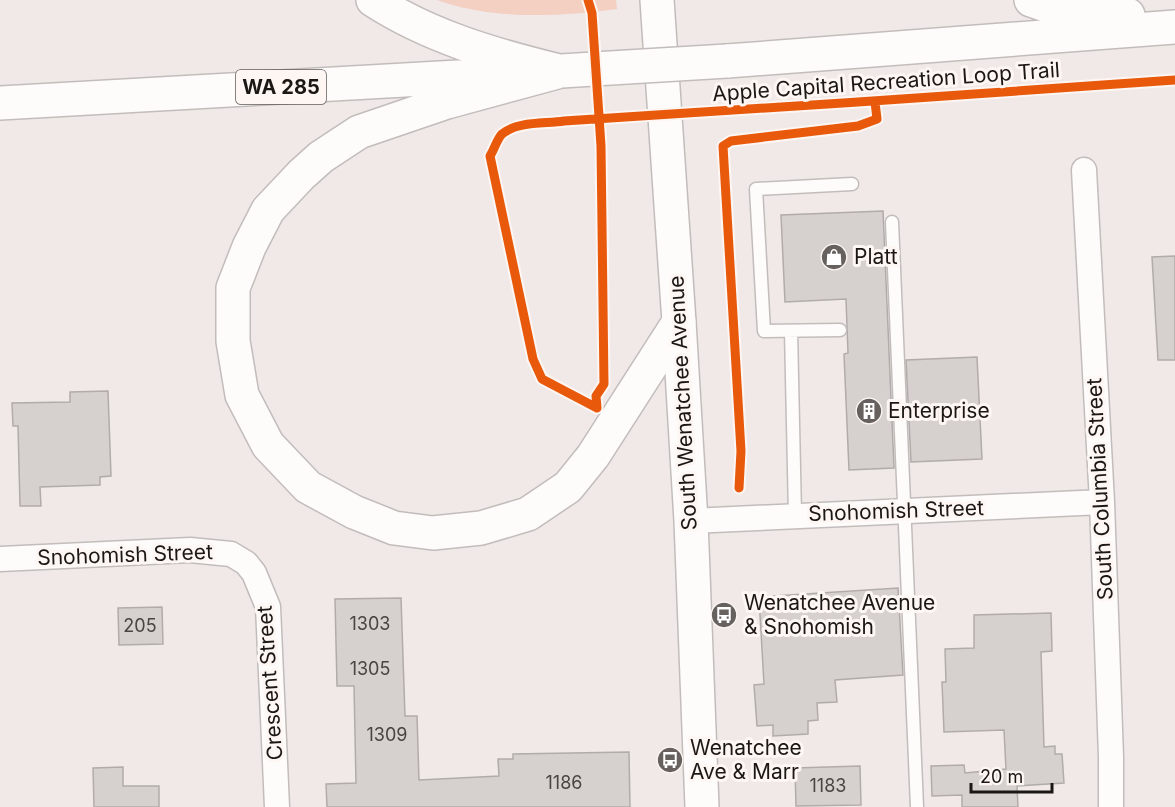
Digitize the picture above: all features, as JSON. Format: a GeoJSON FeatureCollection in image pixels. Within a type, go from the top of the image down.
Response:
{"type":"FeatureCollection","features":[{"type":"Feature","properties":{"kind":"main road"},"geometry":{"type":"LineString","coordinates":[[373,0],[395,14],[479,50],[561,71]]}},
{"type":"Feature","properties":{"kind":"main road","name":"South Wenatchee Avenue"},"geometry":{"type":"LineString","coordinates":[[657,0],[691,521],[702,807]]}},
{"type":"Feature","properties":{"kind":"main road"},"geometry":{"type":"LineString","coordinates":[[1031,0],[1048,6],[1175,21]]}},
{"type":"Feature","properties":{"kind":"main road","name":"WA 285"},"geometry":{"type":"LineString","coordinates":[[0,103],[727,61],[1175,27]]}},
{"type":"Feature","properties":{"kind":"main road"},"geometry":{"type":"LineString","coordinates":[[561,71],[447,102],[359,132],[321,157],[301,176],[268,210],[249,247],[233,288],[233,341],[242,395],[268,446],[308,487],[354,512],[394,528],[433,533],[481,528],[528,514],[568,487],[593,456],[679,322]]}},
{"type":"Feature","properties":{"kind":"street","name":"South Columbia Street"},"geometry":{"type":"LineString","coordinates":[[1084,170],[1102,502],[1111,745],[1111,807]]}},
{"type":"Feature","properties":{"kind":"street","name":"Snohomish Street"},"geometry":{"type":"LineString","coordinates":[[691,521],[1102,502]]}},
{"type":"Feature","properties":{"kind":"street","name":"Snohomish Street"},"geometry":{"type":"LineString","coordinates":[[0,559],[201,551],[231,554],[246,563]]}},
{"type":"Feature","properties":{"kind":"street","name":"Crescent Street"},"geometry":{"type":"LineString","coordinates":[[246,563],[254,573],[268,607],[277,807]]}},
{"type":"Feature","properties":{"kind":"lane"},"geometry":{"type":"LineString","coordinates":[[840,330],[764,331],[756,189],[852,184]]}},
{"type":"Feature","properties":{"kind":"lane"},"geometry":{"type":"LineString","coordinates":[[892,222],[917,807]]}},
{"type":"Feature","properties":{"kind":"lane"},"geometry":{"type":"LineString","coordinates":[[790,331],[795,515]]}},
{"type":"Feature","properties":{"kind":"shaded area"},"geometry":{"type":"Polygon","coordinates":[[[437,0],[616,0],[617,9],[572,14],[503,14],[480,11],[437,0]]]}},
{"type":"Feature","properties":{"kind":"building"},"geometry":{"type":"Polygon","coordinates":[[[883,211],[894,468],[849,470],[844,354],[848,353],[846,299],[785,302],[781,215],[883,211]]]}},
{"type":"Feature","properties":{"kind":"building"},"geometry":{"type":"Polygon","coordinates":[[[1175,256],[1175,360],[1158,360],[1152,257],[1175,256]]]}},
{"type":"Feature","properties":{"kind":"building"},"geometry":{"type":"Polygon","coordinates":[[[977,357],[982,459],[911,462],[906,360],[977,357]]]}},
{"type":"Feature","properties":{"kind":"building"},"geometry":{"type":"Polygon","coordinates":[[[108,391],[111,476],[100,477],[100,485],[40,487],[41,506],[20,506],[18,426],[13,426],[12,403],[70,402],[70,392],[108,391]]]}},
{"type":"Feature","properties":{"kind":"building"},"geometry":{"type":"Polygon","coordinates":[[[898,588],[903,675],[835,680],[837,702],[817,703],[818,720],[808,721],[808,734],[773,736],[773,725],[757,726],[754,685],[764,684],[759,597],[898,588]]]}},
{"type":"Feature","properties":{"kind":"building"},"geometry":{"type":"Polygon","coordinates":[[[401,598],[405,716],[417,716],[419,780],[499,776],[498,759],[513,759],[513,754],[629,752],[630,807],[327,807],[326,784],[356,783],[354,686],[337,686],[335,599],[401,598]]]}},
{"type":"Feature","properties":{"kind":"building"},"geometry":{"type":"Polygon","coordinates":[[[162,607],[163,644],[119,645],[118,608],[162,607]]]}},
{"type":"Feature","properties":{"kind":"building"},"geometry":{"type":"Polygon","coordinates":[[[1051,613],[1052,651],[1041,652],[1044,747],[1055,746],[1055,754],[1062,754],[1064,783],[1017,786],[1018,807],[962,807],[962,795],[932,796],[931,766],[964,765],[965,773],[1006,769],[1004,730],[944,732],[942,682],[946,682],[945,649],[974,648],[974,615],[1051,613]]]}},
{"type":"Feature","properties":{"kind":"building"},"geometry":{"type":"Polygon","coordinates":[[[860,766],[861,805],[796,806],[795,768],[860,766]]]}},
{"type":"Feature","properties":{"kind":"building"},"geometry":{"type":"Polygon","coordinates":[[[123,767],[123,786],[159,786],[159,807],[94,807],[93,768],[123,767]]]}},
{"type":"Feature","properties":{"kind":"cycle path","name":"Apple Capital Recreation Loop Trail"},"geometry":{"type":"LineString","coordinates":[[588,0],[592,13],[601,146],[604,384],[596,396],[597,408],[542,379],[533,359],[490,156],[500,136],[508,130],[524,125],[564,121],[640,116],[946,96],[1175,80]]}},
{"type":"Feature","properties":{"kind":"cycle path","name":"Apple Capital Recreation Loop Trail"},"geometry":{"type":"LineString","coordinates":[[739,488],[741,451],[723,146],[731,141],[858,126],[877,119],[875,102]]}},
{"type":"Feature","properties":{"kind":"place","name":"Platt"},"geometry":{"type":"Point","coordinates":[834,257]}},
{"type":"Feature","properties":{"kind":"place","name":"Enterprise"},"geometry":{"type":"Point","coordinates":[869,411]}},
{"type":"Feature","properties":{"kind":"place","name":"Wenatchee Avenue & Snohomish"},"geometry":{"type":"Point","coordinates":[724,615]}},
{"type":"Feature","properties":{"kind":"place","name":"Wenatchee Ave & Marr"},"geometry":{"type":"Point","coordinates":[670,760]}}]}
